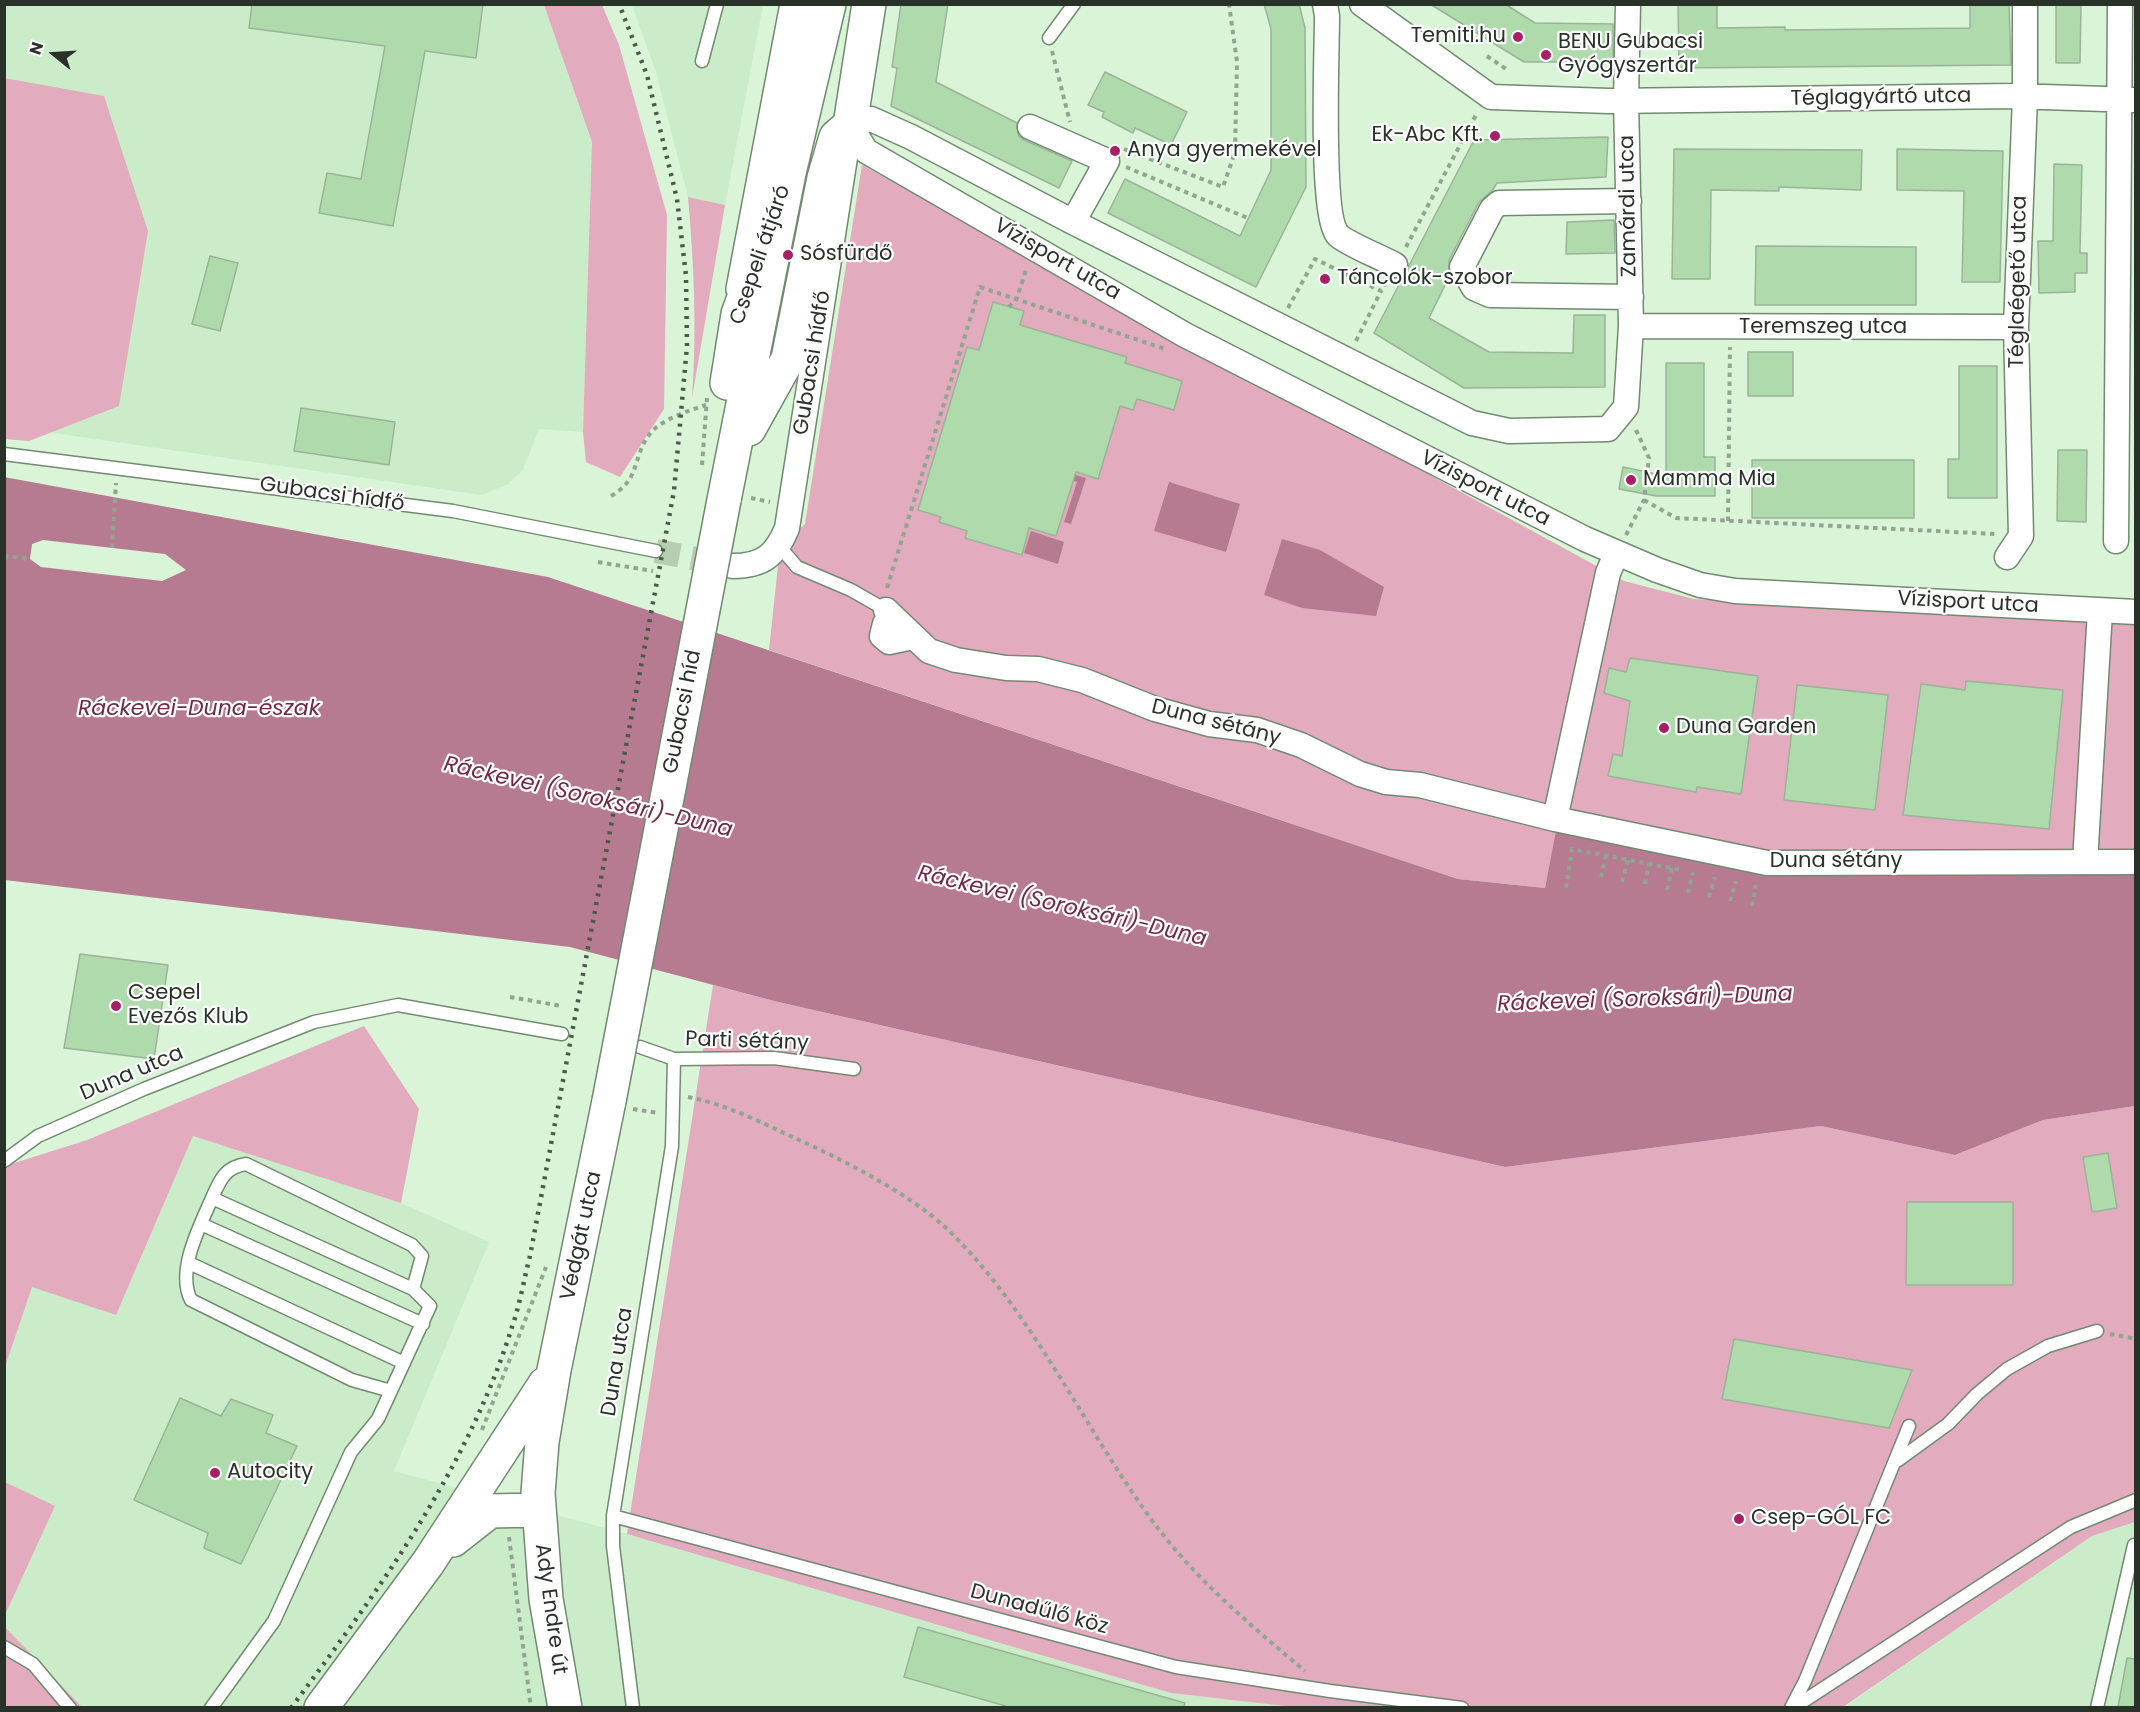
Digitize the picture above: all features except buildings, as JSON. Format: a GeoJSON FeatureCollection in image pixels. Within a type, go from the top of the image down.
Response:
{"type":"FeatureCollection","features":[{"type":"Feature","properties":{"kind":"main road"},"geometry":{"type":"LineString","coordinates":[[738,314],[797,4]]}},
{"type":"Feature","properties":{"kind":"main road","name":"Csepeli átjáró"},"geometry":{"type":"LineString","coordinates":[[718,486],[829,4]]}},
{"type":"Feature","properties":{"kind":"main road"},"geometry":{"type":"LineString","coordinates":[[718,486],[788,359],[824,178],[836,137],[850,125],[869,4]]}},
{"type":"Feature","properties":{"kind":"main road","name":"Csepeli átjáró"},"geometry":{"type":"LineString","coordinates":[[718,486],[727,385],[738,314],[789,173]]}},
{"type":"Feature","properties":{"kind":"main road","name":"Gubacsi híd"},"geometry":{"type":"LineString","coordinates":[[619,1105],[718,486]]}},
{"type":"Feature","properties":{"kind":"main road","name":"Védgát utca"},"geometry":{"type":"LineString","coordinates":[[428,1563],[461,1532],[490,1511],[537,1510],[542,1442],[554,1370],[619,1105]]}},
{"type":"Feature","properties":{"kind":"main road","name":"Védgát utca"},"geometry":{"type":"LineString","coordinates":[[321,1707],[428,1563],[554,1370]]}},
{"type":"Feature","properties":{"kind":"main road","name":"Ady Endre út"},"geometry":{"type":"LineString","coordinates":[[537,1510],[546,1599],[566,1707]]}},
{"type":"Feature","properties":{"kind":"street"},"geometry":{"type":"LineString","coordinates":[[1324,4],[1327,16],[1327,182],[1332,224],[1339,236],[1395,265]]}},
{"type":"Feature","properties":{"kind":"street","name":"Téglagyártó utca"},"geometry":{"type":"LineString","coordinates":[[1362,4],[1491,98],[1626,100],[2025,97],[2127,99]]}},
{"type":"Feature","properties":{"kind":"street","name":"Zamárdi utca"},"geometry":{"type":"LineString","coordinates":[[1626,407],[1631,326],[1626,100],[1628,4]]}},
{"type":"Feature","properties":{"kind":"street","name":"Téglaégető utca"},"geometry":{"type":"LineString","coordinates":[[2021,536],[2016,327],[2025,97],[2025,4]]}},
{"type":"Feature","properties":{"kind":"street"},"geometry":{"type":"LineString","coordinates":[[2116,541],[2127,99],[2120,4]]}},
{"type":"Feature","properties":{"kind":"street","name":"Vízisport utca"},"geometry":{"type":"LineString","coordinates":[[1626,407],[1608,429],[1509,431],[1472,423],[1073,222],[911,137],[871,119],[850,125],[866,151],[896,166],[1185,335],[1616,554],[1700,585],[1735,591],[2136,612]]}},
{"type":"Feature","properties":{"kind":"street","name":"Gubacsi hídfő"},"geometry":{"type":"LineString","coordinates":[[780,547],[789,516],[850,125]]}},
{"type":"Feature","properties":{"kind":"street","name":"Vízisport utca"},"geometry":{"type":"LineString","coordinates":[[1030,127],[1107,161],[1073,222]]}},
{"type":"Feature","properties":{"kind":"street"},"geometry":{"type":"LineString","coordinates":[[896,166],[911,137]]}},
{"type":"Feature","properties":{"kind":"street"},"geometry":{"type":"LineString","coordinates":[[1629,201],[1499,202],[1492,209],[1462,267],[1474,288],[1490,295],[1631,297]]}},
{"type":"Feature","properties":{"kind":"street","name":"Teremszeg utca"},"geometry":{"type":"LineString","coordinates":[[1631,326],[2016,327]]}},
{"type":"Feature","properties":{"kind":"street"},"geometry":{"type":"LineString","coordinates":[[2007,557],[2021,536]]}},
{"type":"Feature","properties":{"kind":"street"},"geometry":{"type":"LineString","coordinates":[[733,566],[751,566],[763,561],[780,547]]}},
{"type":"Feature","properties":{"kind":"street"},"geometry":{"type":"LineString","coordinates":[[1555,819],[1608,573],[1616,554]]}},
{"type":"Feature","properties":{"kind":"street"},"geometry":{"type":"LineString","coordinates":[[2085,862],[2100,611]]}},
{"type":"Feature","properties":{"kind":"street","name":"Duna sétány"},"geometry":{"type":"LineString","coordinates":[[895,619],[929,651],[956,660],[1006,668],[1038,669],[1082,680],[1155,710],[1209,724],[1257,730],[1301,745],[1360,774],[1386,783],[1420,785],[1555,819],[1767,863],[2136,862]]}},
{"type":"Feature","properties":{"kind":"lane"},"geometry":{"type":"LineString","coordinates":[[702,61],[717,4]]}},
{"type":"Feature","properties":{"kind":"lane"},"geometry":{"type":"LineString","coordinates":[[1049,38],[1074,4]]}},
{"type":"Feature","properties":{"kind":"lane","name":"Gubacsi hídfő"},"geometry":{"type":"LineString","coordinates":[[4,454],[453,511],[656,551]]}},
{"type":"Feature","properties":{"kind":"lane"},"geometry":{"type":"LineString","coordinates":[[780,547],[797,567],[851,590],[895,619]]}},
{"type":"Feature","properties":{"kind":"lane","name":"Duna utca"},"geometry":{"type":"LineString","coordinates":[[4,1161],[38,1136],[144,1089],[314,1022],[398,1005],[562,1034]]}},
{"type":"Feature","properties":{"kind":"lane"},"geometry":{"type":"LineString","coordinates":[[640,1047],[674,1059]]}},
{"type":"Feature","properties":{"kind":"lane","name":"Parti sétány"},"geometry":{"type":"LineString","coordinates":[[674,1059],[774,1058],[854,1069]]}},
{"type":"Feature","properties":{"kind":"lane","name":"Duna utca"},"geometry":{"type":"LineString","coordinates":[[633,1707],[613,1546],[613,1516],[672,1146],[675,1095],[674,1059]]}},
{"type":"Feature","properties":{"kind":"lane"},"geometry":{"type":"LineString","coordinates":[[391,1391],[352,1380],[191,1300],[186,1290],[189,1263],[201,1224],[222,1176],[233,1166],[246,1164],[412,1245],[422,1256],[413,1289]]}},
{"type":"Feature","properties":{"kind":"lane"},"geometry":{"type":"LineString","coordinates":[[211,1707],[274,1621],[351,1452],[378,1419],[430,1306],[413,1289],[212,1198]]}},
{"type":"Feature","properties":{"kind":"lane"},"geometry":{"type":"LineString","coordinates":[[201,1224],[423,1324]]}},
{"type":"Feature","properties":{"kind":"lane"},"geometry":{"type":"LineString","coordinates":[[189,1263],[404,1363]]}},
{"type":"Feature","properties":{"kind":"lane"},"geometry":{"type":"LineString","coordinates":[[1896,1462],[1948,1424],[1977,1394],[2007,1369],[2048,1346],[2097,1331]]}},
{"type":"Feature","properties":{"kind":"lane"},"geometry":{"type":"LineString","coordinates":[[1792,1707],[1896,1462],[1909,1426]]}},
{"type":"Feature","properties":{"kind":"lane"},"geometry":{"type":"LineString","coordinates":[[1792,1707],[2071,1527],[2136,1500]]}},
{"type":"Feature","properties":{"kind":"lane","name":"Dunadűlő köz"},"geometry":{"type":"LineString","coordinates":[[613,1516],[1176,1667],[1330,1691],[1462,1707]]}},
{"type":"Feature","properties":{"kind":"lane"},"geometry":{"type":"LineString","coordinates":[[2097,1707],[2134,1545]]}},
{"type":"Feature","properties":{"kind":"lane"},"geometry":{"type":"LineString","coordinates":[[4,1647],[33,1664],[70,1707]]}},
{"type":"Feature","properties":{"kind":"path"},"geometry":{"type":"LineString","coordinates":[[1130,152],[1223,187],[1235,152],[1237,62],[1229,4]]}},
{"type":"Feature","properties":{"kind":"path"},"geometry":{"type":"LineString","coordinates":[[1049,38],[1071,125]]}},
{"type":"Feature","properties":{"kind":"path"},"geometry":{"type":"LineString","coordinates":[[1487,56],[1506,69]]}},
{"type":"Feature","properties":{"kind":"path"},"geometry":{"type":"LineString","coordinates":[[1410,239],[1482,103]]}},
{"type":"Feature","properties":{"kind":"path"},"geometry":{"type":"LineString","coordinates":[[1123,165],[1250,219]]}},
{"type":"Feature","properties":{"kind":"path"},"geometry":{"type":"LineString","coordinates":[[1009,307],[1017,298],[1034,246]]}},
{"type":"Feature","properties":{"kind":"path"},"geometry":{"type":"LineString","coordinates":[[1287,309],[1315,259]]}},
{"type":"Feature","properties":{"kind":"path"},"geometry":{"type":"LineString","coordinates":[[895,619],[980,287],[1017,298],[1163,351],[1185,335]]}},
{"type":"Feature","properties":{"kind":"path"},"geometry":{"type":"LineString","coordinates":[[1363,327],[1381,291]]}},
{"type":"Feature","properties":{"kind":"path"},"geometry":{"type":"LineString","coordinates":[[1728,520],[1730,328]]}},
{"type":"Feature","properties":{"kind":"path"},"geometry":{"type":"LineString","coordinates":[[708,394],[706,405],[718,486]]}},
{"type":"Feature","properties":{"kind":"path"},"geometry":{"type":"LineString","coordinates":[[611,496],[626,487],[649,434],[681,413],[706,405]]}},
{"type":"Feature","properties":{"kind":"path"},"geometry":{"type":"LineString","coordinates":[[1626,407],[1649,458],[1644,500],[1636,516]]}},
{"type":"Feature","properties":{"kind":"path"},"geometry":{"type":"LineString","coordinates":[[112,548],[117,467]]}},
{"type":"Feature","properties":{"kind":"path"},"geometry":{"type":"LineString","coordinates":[[1644,500],[1677,518],[2021,536]]}},
{"type":"Feature","properties":{"kind":"path"},"geometry":{"type":"LineString","coordinates":[[4,556],[30,559]]}},
{"type":"Feature","properties":{"kind":"path"},"geometry":{"type":"LineString","coordinates":[[598,562],[653,571]]}},
{"type":"Feature","properties":{"kind":"path"},"geometry":{"type":"LineString","coordinates":[[1566,888],[1572,849],[1758,885],[1752,906]]}},
{"type":"Feature","properties":{"kind":"path"},"geometry":{"type":"LineString","coordinates":[[1600,877],[1606,855]]}},
{"type":"Feature","properties":{"kind":"path"},"geometry":{"type":"LineString","coordinates":[[1622,882],[1628,860]]}},
{"type":"Feature","properties":{"kind":"path"},"geometry":{"type":"LineString","coordinates":[[1667,890],[1672,868]]}},
{"type":"Feature","properties":{"kind":"path"},"geometry":{"type":"LineString","coordinates":[[1688,893],[1693,872]]}},
{"type":"Feature","properties":{"kind":"path"},"geometry":{"type":"LineString","coordinates":[[1709,897],[1715,877]]}},
{"type":"Feature","properties":{"kind":"path"},"geometry":{"type":"LineString","coordinates":[[1730,901],[1736,881]]}},
{"type":"Feature","properties":{"kind":"path"},"geometry":{"type":"LineString","coordinates":[[510,997],[562,1006]]}},
{"type":"Feature","properties":{"kind":"path"},"geometry":{"type":"LineString","coordinates":[[675,1095],[723,1107],[835,1156],[887,1187],[943,1225],[987,1271],[1152,1521],[1230,1609],[1330,1691]]}},
{"type":"Feature","properties":{"kind":"path"},"geometry":{"type":"LineString","coordinates":[[619,1105],[666,1115]]}},
{"type":"Feature","properties":{"kind":"path"},"geometry":{"type":"LineString","coordinates":[[2097,1331],[2136,1339]]}},
{"type":"Feature","properties":{"kind":"shaded area"},"geometry":{"type":"Polygon","coordinates":[[[5,5],[544,5],[592,142],[583,432],[539,429],[523,470],[508,484],[482,495],[5,426],[5,5]]]}},
{"type":"Feature","properties":{"kind":"shaded area"},"geometry":{"type":"Polygon","coordinates":[[[544,5],[602,5],[619,45],[667,215],[664,409],[620,477],[586,462],[583,432],[592,142],[544,5]]]}},
{"type":"Feature","properties":{"kind":"shaded area"},"geometry":{"type":"Polygon","coordinates":[[[632,5],[763,5],[725,205],[688,197],[656,72],[632,5]]]}},
{"type":"Feature","properties":{"kind":"shaded area"},"geometry":{"type":"Polygon","coordinates":[[[4,78],[104,96],[148,231],[119,406],[29,441],[5,439],[4,78]]]}},
{"type":"Feature","properties":{"kind":"shaded area"},"geometry":{"type":"Polygon","coordinates":[[[862,165],[1624,581],[1694,599],[2135,619],[2135,871],[1767,876],[1557,831],[1545,888],[1458,879],[769,650],[780,547],[805,524],[862,165]]]}},
{"type":"Feature","properties":{"kind":"shaded area"},"geometry":{"type":"Polygon","coordinates":[[[688,197],[725,205],[692,398],[694,298],[688,197]]]}},
{"type":"Feature","properties":{"kind":"shaded area"},"geometry":{"type":"Polygon","coordinates":[[[713,985],[774,1001],[1505,1167],[1821,1126],[1955,1155],[2043,1120],[2135,1106],[2135,1522],[2092,1536],[1843,1707],[1303,1708],[1171,1693],[627,1534],[713,985]]]}},
{"type":"Feature","properties":{"kind":"shaded area"},"geometry":{"type":"Polygon","coordinates":[[[364,1026],[419,1109],[401,1203],[193,1136],[116,1315],[32,1287],[5,1367],[5,1166],[87,1140],[364,1026]]]}},
{"type":"Feature","properties":{"kind":"shaded area"},"geometry":{"type":"Polygon","coordinates":[[[193,1136],[401,1203],[489,1242],[394,1471],[627,1534],[1171,1693],[1303,1707],[82,1707],[5,1627],[5,1615],[55,1506],[5,1482],[5,1367],[32,1286],[116,1315],[193,1136]]]}},
{"type":"Feature","properties":{"kind":"shaded area"},"geometry":{"type":"Polygon","coordinates":[[[5,1482],[55,1506],[5,1615],[5,1482]]]}},
{"type":"Feature","properties":{"kind":"shaded area"},"geometry":{"type":"Polygon","coordinates":[[[2135,1522],[2135,1707],[1843,1708],[2092,1536],[2135,1522]]]}},
{"type":"Feature","properties":{"kind":"shaded area"},"geometry":{"type":"Polygon","coordinates":[[[5,1627],[82,1707],[5,1707],[5,1627]]]}},
{"type":"Feature","properties":{"kind":"water"},"geometry":{"type":"Polygon","coordinates":[[[1069,473],[1086,478],[1071,524],[1064,522],[1077,482],[1068,479],[1069,473]]]}},
{"type":"Feature","properties":{"kind":"water","name":"Ráckevei-Duna-észak"},"geometry":{"type":"Polygon","coordinates":[[[4,477],[548,577],[1458,879],[1545,888],[1556,831],[1767,876],[2135,871],[2135,1106],[2043,1120],[1955,1155],[1821,1126],[1505,1167],[774,1001],[570,947],[5,880],[4,477]]]}},
{"type":"Feature","properties":{"kind":"water"},"geometry":{"type":"Polygon","coordinates":[[[1169,482],[1240,504],[1226,552],[1154,531],[1169,482]]]}},
{"type":"Feature","properties":{"kind":"water"},"geometry":{"type":"Polygon","coordinates":[[[1031,531],[1064,542],[1058,564],[1024,553],[1031,531]]]}},
{"type":"Feature","properties":{"kind":"water"},"geometry":{"type":"Polygon","coordinates":[[[1282,539],[1320,550],[1384,587],[1376,616],[1302,608],[1264,595],[1282,539]]]}},
{"type":"Feature","properties":{"kind":"pier"},"geometry":{"type":"Polygon","coordinates":[[[43,540],[165,554],[186,570],[162,581],[41,567],[30,559],[32,544],[43,540]]]}},
{"type":"Feature","properties":{"kind":"tunnel"},"geometry":{"type":"LineString","coordinates":[[656,551],[728,565]]}},
{"type":"Feature","properties":{"kind":"railway"},"geometry":{"type":"LineString","coordinates":[[291,1708],[388,1573],[446,1478],[493,1379],[515,1318],[530,1256],[674,491],[687,346],[686,276],[677,199],[647,75],[619,4]]}},
{"type":"Feature","properties":{"kind":"place","name":"Temiti.hu"},"geometry":{"type":"Point","coordinates":[1518,37]}},
{"type":"Feature","properties":{"kind":"place","name":"BENU Gubacsi Gyógyszertár"},"geometry":{"type":"Point","coordinates":[1546,55]}},
{"type":"Feature","properties":{"kind":"place","name":"Ek-Abc Kft."},"geometry":{"type":"Point","coordinates":[1495,136]}},
{"type":"Feature","properties":{"kind":"place","name":"Anya gyermekével"},"geometry":{"type":"Point","coordinates":[1115,151]}},
{"type":"Feature","properties":{"kind":"place","name":"Sósfürdő"},"geometry":{"type":"Point","coordinates":[788,255]}},
{"type":"Feature","properties":{"kind":"place","name":"Táncolók-szobor"},"geometry":{"type":"Point","coordinates":[1325,279]}},
{"type":"Feature","properties":{"kind":"place","name":"Mamma Mia"},"geometry":{"type":"Point","coordinates":[1631,480]}},
{"type":"Feature","properties":{"kind":"place","name":"Duna Garden"},"geometry":{"type":"Point","coordinates":[1664,728]}},
{"type":"Feature","properties":{"kind":"place","name":"Csepel Evezős Klub"},"geometry":{"type":"Point","coordinates":[116,1006]}},
{"type":"Feature","properties":{"kind":"place","name":"Autocity"},"geometry":{"type":"Point","coordinates":[215,1473]}},
{"type":"Feature","properties":{"kind":"place","name":"Csep-GÓL FC"},"geometry":{"type":"Point","coordinates":[1739,1519]}},
{"type":"Feature","properties":{"kind":"water label","name":"Ráckevei (Soroksári)-Duna"},"geometry":{"type":"Point","coordinates":[588,798]}},
{"type":"Feature","properties":{"kind":"water label","name":"Ráckevei (Soroksári)-Duna"},"geometry":{"type":"Point","coordinates":[1062,907]}},
{"type":"Feature","properties":{"kind":"water label","name":"Ráckevei (Soroksári)-Duna"},"geometry":{"type":"Point","coordinates":[1645,1000]}}]}
